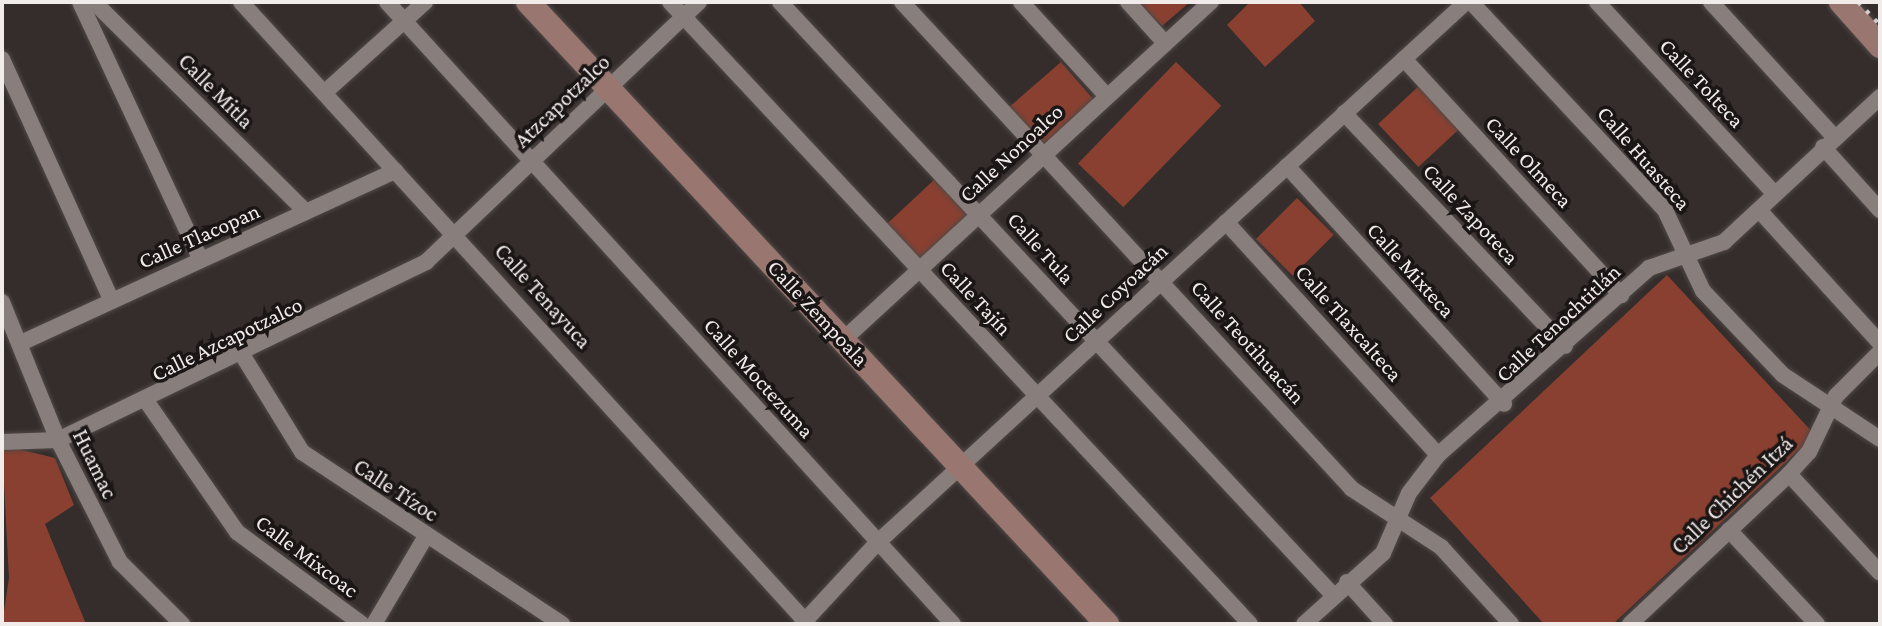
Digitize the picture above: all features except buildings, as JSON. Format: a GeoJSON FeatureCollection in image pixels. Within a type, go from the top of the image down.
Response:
{"type":"FeatureCollection","features":[{"type":"Feature","properties":{"kind":"street"},"geometry":{"type":"LineString","coordinates":[[80,2],[201,260]]}},
{"type":"Feature","properties":{"kind":"street","name":"Calle Mitla"},"geometry":{"type":"LineString","coordinates":[[94,2],[306,212]]}},
{"type":"Feature","properties":{"kind":"street","name":"Calle Tenayuca"},"geometry":{"type":"LineString","coordinates":[[241,2],[395,171],[456,232],[805,623]]}},
{"type":"Feature","properties":{"kind":"street","name":"Calle Moctezuma"},"geometry":{"type":"LineString","coordinates":[[387,2],[534,159],[953,624]]}},
{"type":"Feature","properties":{"kind":"street"},"geometry":{"type":"LineString","coordinates":[[324,93],[425,2]]}},
{"type":"Feature","properties":{"kind":"street","name":"Calle Zempoala"},"geometry":{"type":"LineString","coordinates":[[528,2],[1107,624]]}},
{"type":"Feature","properties":{"kind":"street","name":"Calle Tajín"},"geometry":{"type":"LineString","coordinates":[[670,2],[1250,624]]}},
{"type":"Feature","properties":{"kind":"street","name":"Atzcapotzalco"},"geometry":{"type":"LineString","coordinates":[[456,232],[699,2]]}},
{"type":"Feature","properties":{"kind":"street","name":"Calle Tula"},"geometry":{"type":"LineString","coordinates":[[780,2],[1333,595]]}},
{"type":"Feature","properties":{"kind":"street","name":"Calle Teotihuacán"},"geometry":{"type":"LineString","coordinates":[[902,2],[1352,489],[1441,547],[1511,624]]}},
{"type":"Feature","properties":{"kind":"street"},"geometry":{"type":"LineString","coordinates":[[1021,2],[1106,95]]}},
{"type":"Feature","properties":{"kind":"street"},"geometry":{"type":"LineString","coordinates":[[1128,2],[1165,43]]}},
{"type":"Feature","properties":{"kind":"street","name":"Calle Nonoalco"},"geometry":{"type":"LineString","coordinates":[[843,340],[1106,95],[1211,2]]}},
{"type":"Feature","properties":{"kind":"street","name":"Calle Coyoacán"},"geometry":{"type":"LineString","coordinates":[[805,623],[877,543],[1095,340],[1468,2]]}},
{"type":"Feature","properties":{"kind":"street","name":"Calle Huasteca"},"geometry":{"type":"LineString","coordinates":[[1468,2],[1665,210],[1688,253],[1703,291],[1783,375],[1880,439]]}},
{"type":"Feature","properties":{"kind":"street","name":"Calle Tolteca"},"geometry":{"type":"LineString","coordinates":[[1597,2],[1775,194]]}},
{"type":"Feature","properties":{"kind":"street"},"geometry":{"type":"LineString","coordinates":[[1711,2],[1829,142],[1880,210]]}},
{"type":"Feature","properties":{"kind":"street"},"geometry":{"type":"LineString","coordinates":[[1841,2],[1880,46]]}},
{"type":"Feature","properties":{"kind":"street"},"geometry":{"type":"LineString","coordinates":[[2,59],[111,299]]}},
{"type":"Feature","properties":{"kind":"street","name":"Calle Olmeca"},"geometry":{"type":"LineString","coordinates":[[1404,59],[1621,295]]}},
{"type":"Feature","properties":{"kind":"street","name":"Calle Tenochtitlán"},"geometry":{"type":"LineString","coordinates":[[1304,624],[1347,582],[1383,553],[1419,476],[1438,455],[1504,404],[1649,268],[1688,253],[1714,249],[1880,97]]}},
{"type":"Feature","properties":{"kind":"street","name":"Calle Zapoteca"},"geometry":{"type":"LineString","coordinates":[[1344,113],[1565,346]]}},
{"type":"Feature","properties":{"kind":"street","name":"Calle Mixteca"},"geometry":{"type":"LineString","coordinates":[[1287,166],[1504,404]]}},
{"type":"Feature","properties":{"kind":"street","name":"Calle Tlacopan"},"geometry":{"type":"LineString","coordinates":[[21,343],[395,171]]}},
{"type":"Feature","properties":{"kind":"street"},"geometry":{"type":"LineString","coordinates":[[1759,210],[1880,343]]}},
{"type":"Feature","properties":{"kind":"street","name":"Calle Tlaxcalteca"},"geometry":{"type":"LineString","coordinates":[[1226,222],[1438,455]]}},
{"type":"Feature","properties":{"kind":"street","name":"Calle Azcapotzalco"},"geometry":{"type":"LineString","coordinates":[[2,442],[58,440],[147,402],[394,281],[456,232]]}},
{"type":"Feature","properties":{"kind":"street","name":"Huamac"},"geometry":{"type":"LineString","coordinates":[[2,302],[58,440],[132,581],[182,624]]}},
{"type":"Feature","properties":{"kind":"street","name":"Calle Chichén Itzá"},"geometry":{"type":"LineString","coordinates":[[1630,624],[1789,474],[1832,407],[1880,352]]}},
{"type":"Feature","properties":{"kind":"street","name":"Calle Tízoc"},"geometry":{"type":"LineString","coordinates":[[243,356],[302,452],[562,624]]}},
{"type":"Feature","properties":{"kind":"street","name":"Calle Mixcoac"},"geometry":{"type":"LineString","coordinates":[[147,402],[237,532],[362,624]]}},
{"type":"Feature","properties":{"kind":"street"},"geometry":{"type":"LineString","coordinates":[[1789,474],[1880,573]]}},
{"type":"Feature","properties":{"kind":"street"},"geometry":{"type":"LineString","coordinates":[[1729,530],[1817,624]]}},
{"type":"Feature","properties":{"kind":"street"},"geometry":{"type":"LineString","coordinates":[[374,624],[426,536]]}},
{"type":"Feature","properties":{"kind":"street"},"geometry":{"type":"LineString","coordinates":[[1347,582],[1385,624]]}},
{"type":"Feature","properties":{"kind":"shaded area"},"geometry":{"type":"Polygon","coordinates":[[[1138,2],[1190,2],[1162,26],[1138,2]]]}},
{"type":"Feature","properties":{"kind":"shaded area"},"geometry":{"type":"Polygon","coordinates":[[[1250,2],[1299,2],[1315,21],[1265,67],[1227,25],[1250,2]]]}},
{"type":"Feature","properties":{"kind":"shaded area"},"geometry":{"type":"Polygon","coordinates":[[[1061,62],[1095,101],[1043,147],[1009,107],[1061,62]]]}},
{"type":"Feature","properties":{"kind":"shaded area"},"geometry":{"type":"Polygon","coordinates":[[[1176,62],[1221,106],[1123,207],[1078,163],[1176,62]]]}},
{"type":"Feature","properties":{"kind":"shaded area"},"geometry":{"type":"Polygon","coordinates":[[[1422,83],[1462,126],[1418,167],[1378,124],[1422,83]]]}},
{"type":"Feature","properties":{"kind":"shaded area"},"geometry":{"type":"Polygon","coordinates":[[[935,179],[972,218],[923,264],[886,225],[935,179]]]}},
{"type":"Feature","properties":{"kind":"shaded area"},"geometry":{"type":"Polygon","coordinates":[[[1297,198],[1334,235],[1293,276],[1256,239],[1297,198]]]}},
{"type":"Feature","properties":{"kind":"shaded area"},"geometry":{"type":"Polygon","coordinates":[[[1667,275],[1815,435],[1613,624],[1544,624],[1430,498],[1667,275]]]}},
{"type":"Feature","properties":{"kind":"shaded area"},"geometry":{"type":"Polygon","coordinates":[[[2,445],[55,458],[74,505],[45,524],[86,624],[2,624],[9,578],[2,445]]]}},
{"type":"Feature","properties":{"kind":"railway"},"geometry":{"type":"LineString","coordinates":[[1858,2],[1880,25]]}}]}
